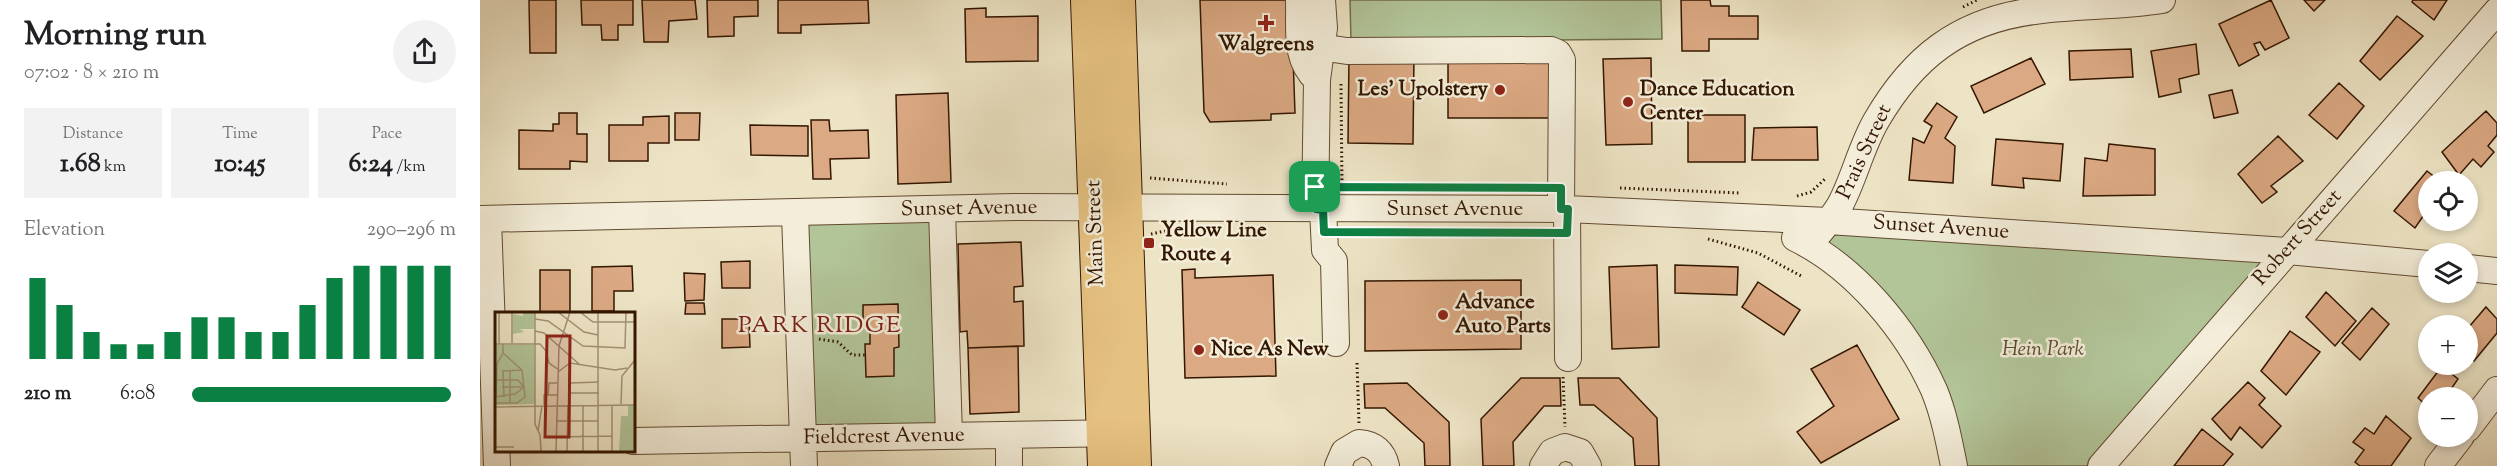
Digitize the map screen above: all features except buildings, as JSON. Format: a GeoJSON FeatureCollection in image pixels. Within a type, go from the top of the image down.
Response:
{"type":"FeatureCollection","features":[{"type":"Feature","properties":{"kind":"main road","name":"Main Street"},"geometry":{"type":"LineString","coordinates":[[1087,0],[1104,466]]}},
{"type":"Feature","properties":{"kind":"main road","name":"Main Street"},"geometry":{"type":"LineString","coordinates":[[1119,0],[1135,466]]}},
{"type":"Feature","properties":{"kind":"street"},"geometry":{"type":"LineString","coordinates":[[1299,0],[1301,60],[1305,69],[1317,80]]}},
{"type":"Feature","properties":{"kind":"street"},"geometry":{"type":"LineString","coordinates":[[1322,0],[1324,28],[1332,49],[1317,80],[1319,210],[1324,250],[1334,261],[1336,343]]}},
{"type":"Feature","properties":{"kind":"street","name":"Prais Street"},"geometry":{"type":"LineString","coordinates":[[1810,245],[1839,206],[1874,124],[1889,99],[1907,74],[1949,38],[2004,16],[2035,11],[2126,6],[2162,0]]}},
{"type":"Feature","properties":{"kind":"street","name":"Robert Street"},"geometry":{"type":"LineString","coordinates":[[2101,466],[2497,11]]}},
{"type":"Feature","properties":{"kind":"street"},"geometry":{"type":"LineString","coordinates":[[1332,49],[1551,50],[1558,53],[1562,60],[1566,364]]}},
{"type":"Feature","properties":{"kind":"street","name":"Sunset Avenue"},"geometry":{"type":"LineString","coordinates":[[484,219],[1095,207],[1565,217],[1744,205],[1828,220],[2288,251],[2418,263]]}},
{"type":"Feature","properties":{"kind":"street"},"geometry":{"type":"LineString","coordinates":[[1744,205],[1832,260],[1872,299],[1917,358],[1934,390],[1954,466]]}},
{"type":"Feature","properties":{"kind":"street"},"geometry":{"type":"LineString","coordinates":[[942,209],[949,436]]}},
{"type":"Feature","properties":{"kind":"street"},"geometry":{"type":"LineString","coordinates":[[795,214],[804,466]]}},
{"type":"Feature","properties":{"kind":"street"},"geometry":{"type":"LineString","coordinates":[[484,219],[492,449]]}},
{"type":"Feature","properties":{"kind":"street"},"geometry":{"type":"LineString","coordinates":[[2478,269],[2497,271]]}},
{"type":"Feature","properties":{"kind":"street"},"geometry":{"type":"LineString","coordinates":[[2478,415],[2497,390]]}},
{"type":"Feature","properties":{"kind":"street","name":"Fieldcrest Avenue"},"geometry":{"type":"LineString","coordinates":[[634,441],[1134,433]]}},
{"type":"Feature","properties":{"kind":"street"},"geometry":{"type":"LineString","coordinates":[[1009,435],[1009,466]]}},
{"type":"Feature","properties":{"kind":"street"},"geometry":{"type":"LineString","coordinates":[[1338,466],[1344,452],[1359,443],[1373,446],[1379,451],[1386,466]]}},
{"type":"Feature","properties":{"kind":"street"},"geometry":{"type":"LineString","coordinates":[[1543,466],[1552,452],[1565,447],[1580,452],[1588,466]]}},
{"type":"Feature","properties":{"kind":"street"},"geometry":{"type":"LineString","coordinates":[[2438,466],[2453,447]]}},
{"type":"Feature","properties":{"kind":"path"},"geometry":{"type":"LineString","coordinates":[[1960,8],[1977,0]]}},
{"type":"Feature","properties":{"kind":"path"},"geometry":{"type":"LineString","coordinates":[[1332,49],[1341,78],[1342,187]]}},
{"type":"Feature","properties":{"kind":"path"},"geometry":{"type":"LineString","coordinates":[[1789,196],[1811,192],[1824,183],[1829,174]]}},
{"type":"Feature","properties":{"kind":"path"},"geometry":{"type":"LineString","coordinates":[[1145,180],[1166,178],[1231,184]]}},
{"type":"Feature","properties":{"kind":"path"},"geometry":{"type":"LineString","coordinates":[[1319,210],[1342,187],[1353,187]]}},
{"type":"Feature","properties":{"kind":"path"},"geometry":{"type":"LineString","coordinates":[[1609,188],[1657,187],[1744,205]]}},
{"type":"Feature","properties":{"kind":"path"},"geometry":{"type":"LineString","coordinates":[[1319,210],[1565,217]]}},
{"type":"Feature","properties":{"kind":"path"},"geometry":{"type":"LineString","coordinates":[[1147,235],[1177,230]]}},
{"type":"Feature","properties":{"kind":"path"},"geometry":{"type":"LineString","coordinates":[[1704,238],[1758,253],[1803,277]]}},
{"type":"Feature","properties":{"kind":"path"},"geometry":{"type":"LineString","coordinates":[[800,338],[831,339],[852,355],[865,355]]}},
{"type":"Feature","properties":{"kind":"path"},"geometry":{"type":"LineString","coordinates":[[1357,363],[1359,443]]}},
{"type":"Feature","properties":{"kind":"path"},"geometry":{"type":"LineString","coordinates":[[1565,447],[1566,364]]}},
{"type":"Feature","properties":{"kind":"green space"},"geometry":{"type":"Polygon","coordinates":[[[1350,0],[1661,0],[1662,39],[1351,42],[1350,0]]]}},
{"type":"Feature","properties":{"kind":"green space"},"geometry":{"type":"Polygon","coordinates":[[[942,209],[949,436],[803,437],[795,214],[942,209]]]}},
{"type":"Feature","properties":{"kind":"green space","name":"Hein Park"},"geometry":{"type":"Polygon","coordinates":[[[1779,231],[2288,251],[2101,466],[1954,466],[1917,358],[1810,245],[1779,231]]]}},
{"type":"Feature","properties":{"kind":"place","name":"Walgreens"},"geometry":{"type":"Point","coordinates":[1266,23]}},
{"type":"Feature","properties":{"kind":"place","name":"Les' Upolstery"},"geometry":{"type":"Point","coordinates":[1500,90]}},
{"type":"Feature","properties":{"kind":"place","name":"Dance Education Center"},"geometry":{"type":"Point","coordinates":[1628,102]}},
{"type":"Feature","properties":{"kind":"place","name":"Yellow Line Route 4"},"geometry":{"type":"Point","coordinates":[1149,243]}},
{"type":"Feature","properties":{"kind":"place","name":"Advance Auto Parts"},"geometry":{"type":"Point","coordinates":[1443,315]}},
{"type":"Feature","properties":{"kind":"place","name":"Nice As New"},"geometry":{"type":"Point","coordinates":[1199,350]}},
{"type":"Feature","properties":{"kind":"district","name":"PARK RIDGE"},"geometry":{"type":"Point","coordinates":[820,326]}},
{"type":"Feature","properties":{"kind":"route"},"geometry":{"type":"LineString","coordinates":[[1315,187],[1450,190],[1561,188],[1561,209],[1568,209],[1567,233],[1324,232],[1323,210],[1316,209],[1315,187]]}}]}
